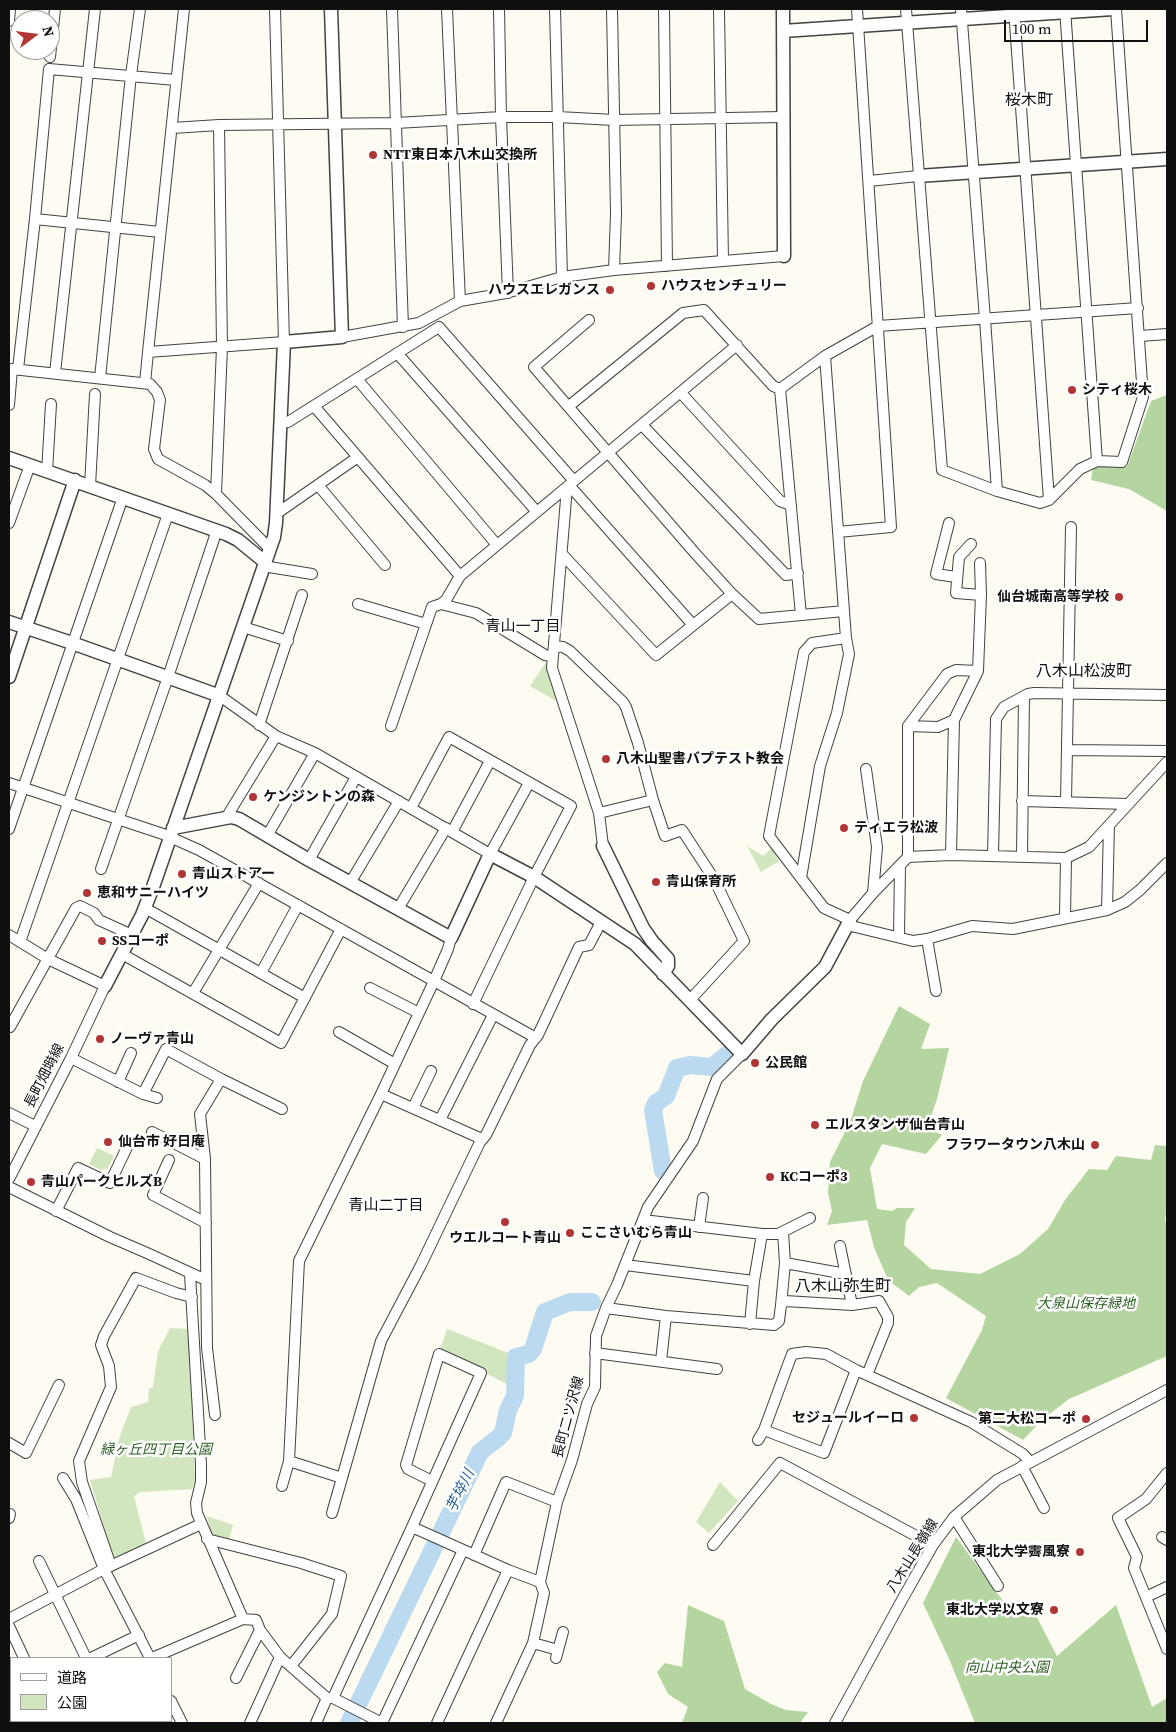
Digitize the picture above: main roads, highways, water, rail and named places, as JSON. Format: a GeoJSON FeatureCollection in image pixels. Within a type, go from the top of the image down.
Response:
{"type":"FeatureCollection","features":[{"type":"Feature","properties":{"kind":"waterway","name":"芋埣川"},"geometry":{"type":"LineString","coordinates":[[663,1171],[653,1110],[656,1103],[666,1096],[677,1068],[690,1065],[712,1067],[728,1054]]}},
{"type":"Feature","properties":{"kind":"waterway","name":"芋埣川"},"geometry":{"type":"LineString","coordinates":[[349,1723],[480,1452],[503,1433],[508,1410],[515,1396],[516,1357],[529,1354],[533,1349],[545,1312],[570,1302],[592,1302]]}},
{"type":"Feature","properties":{"kind":"place","name":"NTT東日本八木山交換所"},"geometry":{"type":"Point","coordinates":[373,155]}},
{"type":"Feature","properties":{"kind":"place","name":"ハウスセンチュリー"},"geometry":{"type":"Point","coordinates":[651,286]}},
{"type":"Feature","properties":{"kind":"place","name":"ハウスエレガンス"},"geometry":{"type":"Point","coordinates":[610,290]}},
{"type":"Feature","properties":{"kind":"place","name":"シティ桜木"},"geometry":{"type":"Point","coordinates":[1072,390]}},
{"type":"Feature","properties":{"kind":"place","name":"仙台城南高等学校"},"geometry":{"type":"Point","coordinates":[1119,597]}},
{"type":"Feature","properties":{"kind":"place","name":"八木山聖書バプテスト教会"},"geometry":{"type":"Point","coordinates":[606,759]}},
{"type":"Feature","properties":{"kind":"place","name":"ケンジントンの森"},"geometry":{"type":"Point","coordinates":[253,797]}},
{"type":"Feature","properties":{"kind":"place","name":"ティエラ松波"},"geometry":{"type":"Point","coordinates":[844,828]}},
{"type":"Feature","properties":{"kind":"place","name":"青山ストアー"},"geometry":{"type":"Point","coordinates":[182,874]}},
{"type":"Feature","properties":{"kind":"place","name":"青山保育所"},"geometry":{"type":"Point","coordinates":[656,882]}},
{"type":"Feature","properties":{"kind":"place","name":"恵和サニーハイツ"},"geometry":{"type":"Point","coordinates":[87,893]}},
{"type":"Feature","properties":{"kind":"place","name":"SSコーポ"},"geometry":{"type":"Point","coordinates":[102,941]}},
{"type":"Feature","properties":{"kind":"place","name":"ノーヴァ青山"},"geometry":{"type":"Point","coordinates":[100,1039]}},
{"type":"Feature","properties":{"kind":"place","name":"公民館"},"geometry":{"type":"Point","coordinates":[755,1063]}},
{"type":"Feature","properties":{"kind":"place","name":"エルスタンザ仙台青山"},"geometry":{"type":"Point","coordinates":[815,1125]}},
{"type":"Feature","properties":{"kind":"place","name":"仙台市 好日庵"},"geometry":{"type":"Point","coordinates":[108,1142]}},
{"type":"Feature","properties":{"kind":"place","name":"フラワータウン八木山"},"geometry":{"type":"Point","coordinates":[1095,1145]}},
{"type":"Feature","properties":{"kind":"place","name":"KCコーポ3"},"geometry":{"type":"Point","coordinates":[770,1177]}},
{"type":"Feature","properties":{"kind":"place","name":"青山パークヒルズB"},"geometry":{"type":"Point","coordinates":[31,1182]}},
{"type":"Feature","properties":{"kind":"place","name":"ウエルコート青山"},"geometry":{"type":"Point","coordinates":[505,1222]}},
{"type":"Feature","properties":{"kind":"place","name":"ここさいむら青山"},"geometry":{"type":"Point","coordinates":[570,1233]}},
{"type":"Feature","properties":{"kind":"place","name":"セジュールイーロ"},"geometry":{"type":"Point","coordinates":[914,1418]}},
{"type":"Feature","properties":{"kind":"place","name":"第二大松コーポ"},"geometry":{"type":"Point","coordinates":[1086,1419]}},
{"type":"Feature","properties":{"kind":"place","name":"東北大学霽風寮"},"geometry":{"type":"Point","coordinates":[1080,1552]}},
{"type":"Feature","properties":{"kind":"place","name":"東北大学以文寮"},"geometry":{"type":"Point","coordinates":[1054,1610]}},
{"type":"Feature","properties":{"kind":"district","name":"桜木町"},"geometry":{"type":"Point","coordinates":[1029,101]}},
{"type":"Feature","properties":{"kind":"district","name":"青山一丁目"},"geometry":{"type":"Point","coordinates":[523,627]}},
{"type":"Feature","properties":{"kind":"district","name":"八木山松波町"},"geometry":{"type":"Point","coordinates":[1084,672]}},
{"type":"Feature","properties":{"kind":"district","name":"青山二丁目"},"geometry":{"type":"Point","coordinates":[386,1206]}},
{"type":"Feature","properties":{"kind":"district","name":"八木山弥生町"},"geometry":{"type":"Point","coordinates":[843,1287]}},
{"type":"Feature","properties":{"kind":"park label","name":"大泉山保存緑地"},"geometry":{"type":"Point","coordinates":[1086,1304]}},
{"type":"Feature","properties":{"kind":"park label","name":"緑ヶ丘四丁目公園"},"geometry":{"type":"Point","coordinates":[156,1450]}},
{"type":"Feature","properties":{"kind":"park label","name":"向山中央公園"},"geometry":{"type":"Point","coordinates":[1007,1668]}}]}
